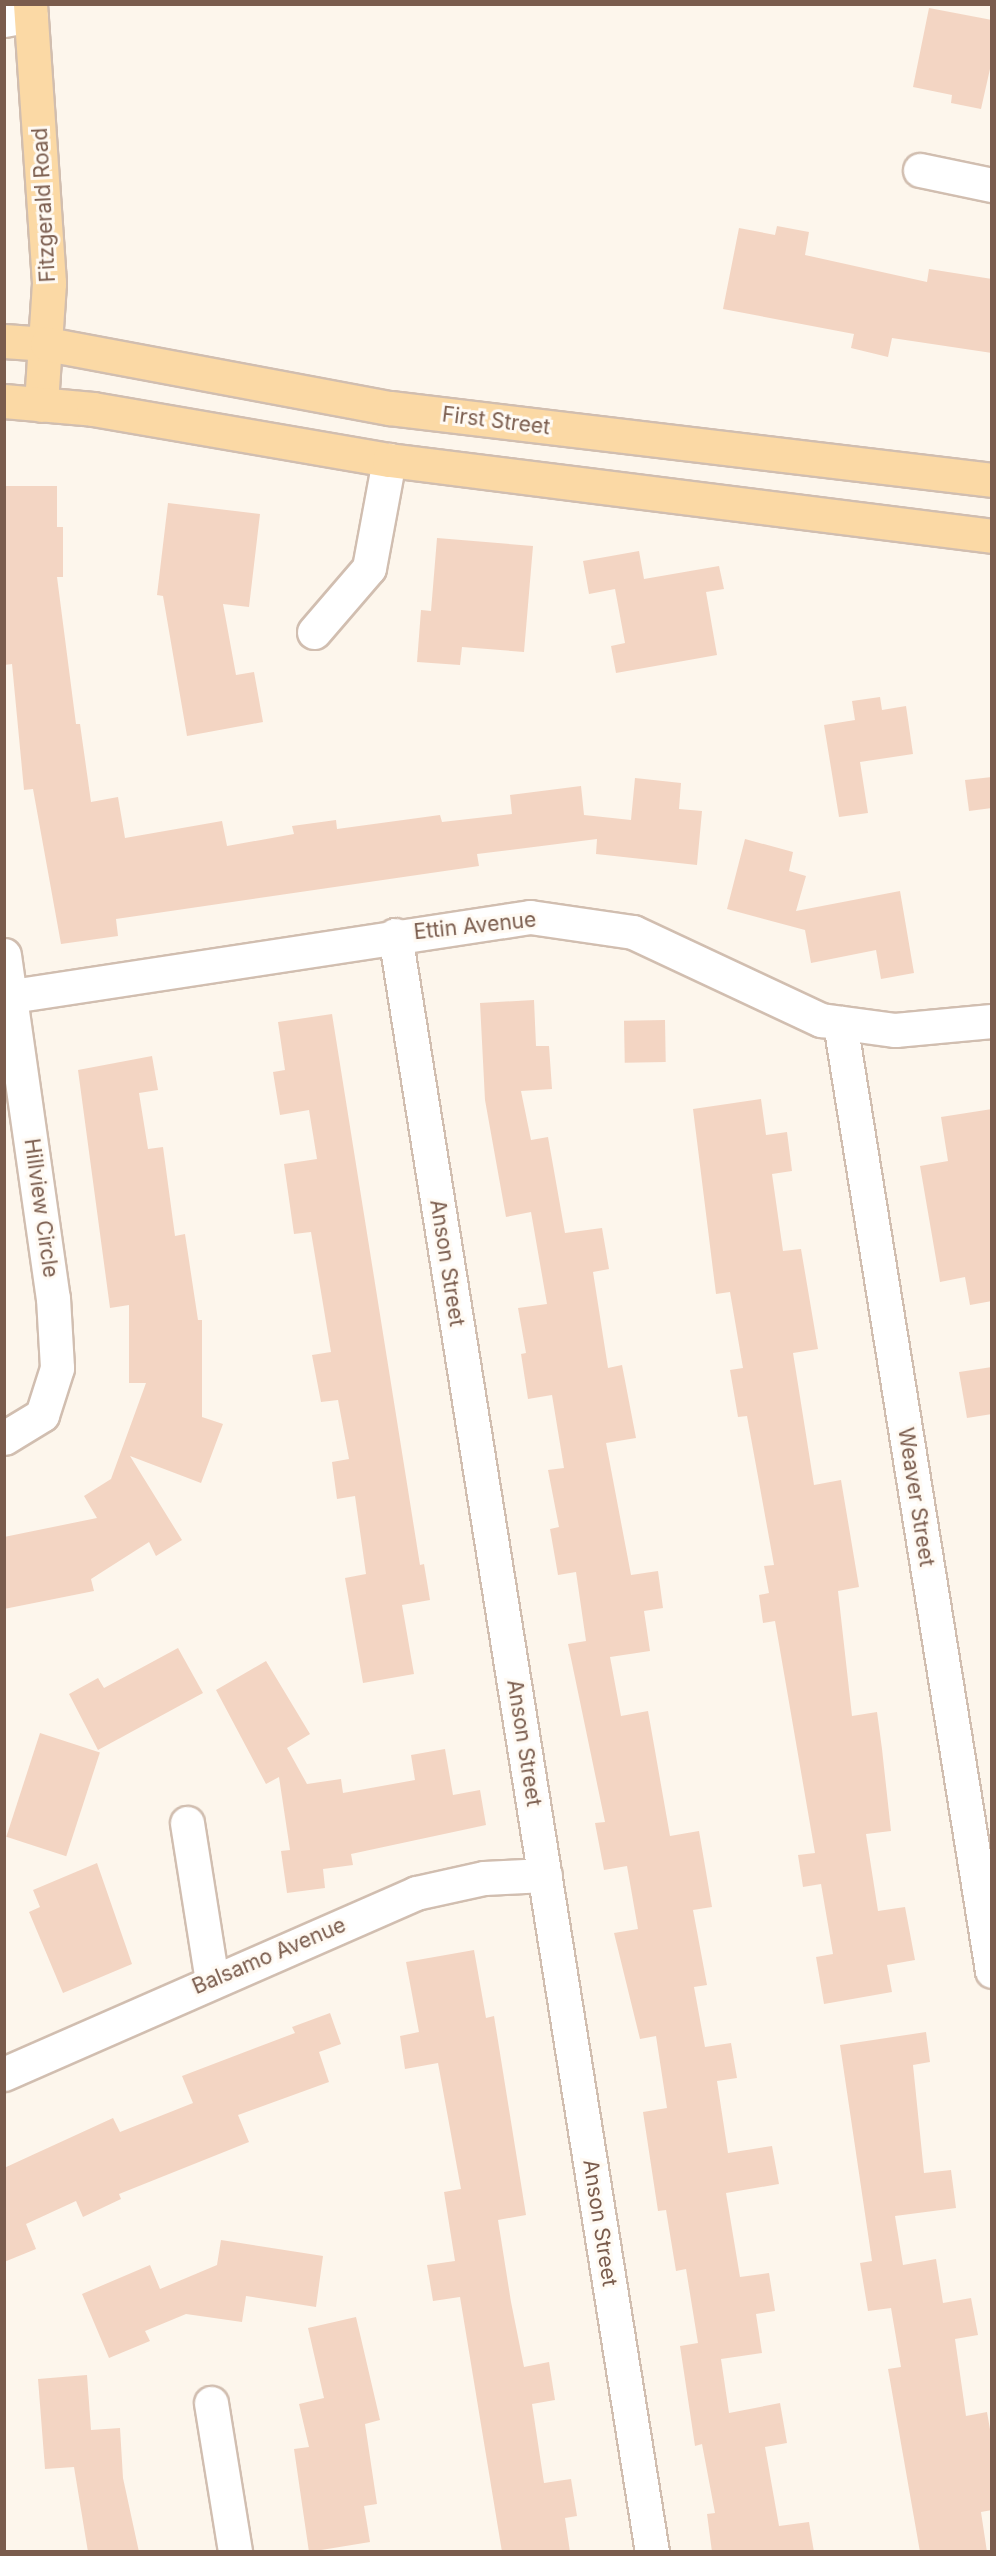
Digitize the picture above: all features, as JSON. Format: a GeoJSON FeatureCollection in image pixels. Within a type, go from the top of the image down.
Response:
{"type":"FeatureCollection","features":[{"type":"Feature","properties":{"kind":"main road","name":"Fitzgerald Road"},"geometry":{"type":"LineString","coordinates":[[22,13],[43,148],[47,344],[41,405]]}},
{"type":"Feature","properties":{"kind":"main road","name":"First Street"},"geometry":{"type":"LineString","coordinates":[[4,341],[47,344],[390,408],[992,480]]}},
{"type":"Feature","properties":{"kind":"main road"},"geometry":{"type":"LineString","coordinates":[[4,401],[93,408],[389,460],[992,536]]}},
{"type":"Feature","properties":{"kind":"street"},"geometry":{"type":"LineString","coordinates":[[920,170],[992,185]]}},
{"type":"Feature","properties":{"kind":"street"},"geometry":{"type":"LineString","coordinates":[[314,632],[369,568],[389,460]]}},
{"type":"Feature","properties":{"kind":"street","name":"Ettin Avenue"},"geometry":{"type":"LineString","coordinates":[[12,996],[395,935],[530,917],[582,921],[664,944],[761,995],[840,1023],[895,1030],[992,1021]]}},
{"type":"Feature","properties":{"kind":"street","name":"Anson Street"},"geometry":{"type":"LineString","coordinates":[[395,935],[652,2552]]}},
{"type":"Feature","properties":{"kind":"street","name":"Hillview Circle"},"geometry":{"type":"LineString","coordinates":[[4,956],[12,996],[53,1298],[57,1368],[42,1415],[4,1438]]}},
{"type":"Feature","properties":{"kind":"street","name":"Weaver Street"},"geometry":{"type":"LineString","coordinates":[[840,1023],[992,1971]]}},
{"type":"Feature","properties":{"kind":"street"},"geometry":{"type":"LineString","coordinates":[[187,1823],[212,1980]]}},
{"type":"Feature","properties":{"kind":"street","name":"Balsamo Avenue"},"geometry":{"type":"LineString","coordinates":[[4,2074],[212,1980],[416,1893],[484,1878],[545,1875]]}},
{"type":"Feature","properties":{"kind":"street"},"geometry":{"type":"LineString","coordinates":[[212,2403],[236,2552]]}},
{"type":"Feature","properties":{"kind":"building"},"geometry":{"type":"Polygon","coordinates":[[[929,8],[992,20],[992,60],[981,109],[951,103],[952,95],[913,87],[929,8]]]}},
{"type":"Feature","properties":{"kind":"building"},"geometry":{"type":"Polygon","coordinates":[[[777,226],[809,232],[805,255],[927,282],[929,269],[992,279],[992,353],[892,338],[888,357],[851,348],[854,334],[723,309],[739,228],[775,235],[777,226]]]}},
{"type":"Feature","properties":{"kind":"building"},"geometry":{"type":"Polygon","coordinates":[[[4,486],[57,486],[57,527],[63,527],[63,577],[57,577],[76,724],[80,724],[91,802],[118,797],[125,838],[222,821],[227,846],[294,834],[292,826],[336,820],[337,829],[440,815],[442,822],[512,814],[510,795],[581,786],[584,815],[631,820],[635,778],[681,783],[679,809],[702,811],[697,865],[596,854],[597,839],[477,854],[479,866],[116,919],[118,936],[61,944],[33,789],[24,790],[12,664],[4,665],[4,486]]]}},
{"type":"Feature","properties":{"kind":"building"},"geometry":{"type":"Polygon","coordinates":[[[168,503],[260,514],[249,607],[223,604],[236,675],[254,672],[263,722],[187,736],[163,596],[157,595],[168,503]]]}},
{"type":"Feature","properties":{"kind":"building"},"geometry":{"type":"Polygon","coordinates":[[[437,538],[533,546],[524,652],[462,647],[460,665],[417,662],[421,610],[431,611],[437,538]]]}},
{"type":"Feature","properties":{"kind":"building"},"geometry":{"type":"Polygon","coordinates":[[[639,551],[644,579],[719,566],[724,589],[706,592],[717,655],[616,673],[611,646],[625,643],[615,589],[589,594],[583,561],[639,551]]]}},
{"type":"Feature","properties":{"kind":"building"},"geometry":{"type":"Polygon","coordinates":[[[880,697],[882,710],[906,706],[913,754],[860,762],[868,813],[839,817],[824,725],[855,720],[852,701],[880,697]]]}},
{"type":"Feature","properties":{"kind":"building"},"geometry":{"type":"Polygon","coordinates":[[[992,777],[992,808],[969,811],[965,780],[992,777]]]}},
{"type":"Feature","properties":{"kind":"building"},"geometry":{"type":"Polygon","coordinates":[[[745,839],[793,852],[789,871],[806,876],[796,911],[900,891],[914,973],[881,979],[876,950],[811,963],[805,930],[727,909],[745,839]]]}},
{"type":"Feature","properties":{"kind":"building"},"geometry":{"type":"Polygon","coordinates":[[[534,1000],[536,1046],[549,1046],[552,1089],[521,1091],[531,1140],[548,1137],[565,1233],[602,1228],[609,1269],[593,1272],[608,1368],[622,1365],[636,1438],[606,1443],[631,1575],[658,1571],[663,1608],[644,1611],[650,1651],[610,1657],[621,1716],[648,1711],[670,1836],[699,1831],[712,1907],[693,1910],[707,1985],[694,1987],[705,2047],[731,2043],[737,2078],[717,2081],[728,2153],[772,2146],[779,2184],[726,2193],[740,2277],[769,2273],[775,2311],[756,2314],[762,2353],[721,2359],[729,2413],[780,2403],[787,2443],[765,2447],[779,2526],[809,2522],[814,2552],[712,2552],[707,2514],[715,2513],[702,2444],[695,2446],[680,2346],[698,2343],[686,2269],[676,2271],[666,2210],[658,2211],[643,2112],[667,2108],[656,2036],[640,2039],[614,1933],[638,1929],[627,1866],[604,1870],[595,1823],[605,1822],[568,1644],[586,1641],[576,1572],[558,1575],[550,1529],[559,1527],[548,1470],[564,1468],[552,1395],[528,1399],[521,1354],[526,1353],[518,1308],[547,1304],[531,1212],[506,1217],[485,1100],[480,1003],[534,1000]]]}},
{"type":"Feature","properties":{"kind":"building"},"geometry":{"type":"Polygon","coordinates":[[[332,1014],[420,1565],[424,1564],[430,1600],[402,1605],[414,1674],[363,1683],[345,1578],[366,1574],[355,1496],[337,1499],[332,1462],[349,1459],[338,1400],[321,1402],[312,1355],[331,1352],[311,1232],[294,1234],[284,1164],[317,1159],[309,1110],[280,1115],[273,1072],[285,1070],[278,1022],[332,1014]]]}},
{"type":"Feature","properties":{"kind":"building"},"geometry":{"type":"Polygon","coordinates":[[[665,1020],[666,1062],[625,1063],[624,1021],[665,1020]]]}},
{"type":"Feature","properties":{"kind":"building"},"geometry":{"type":"Polygon","coordinates":[[[152,1056],[158,1090],[139,1093],[148,1149],[163,1147],[175,1236],[185,1234],[198,1320],[202,1320],[202,1417],[223,1424],[201,1483],[130,1456],[182,1540],[156,1556],[149,1542],[91,1579],[94,1591],[4,1609],[4,1537],[97,1518],[84,1496],[111,1479],[146,1383],[129,1383],[129,1305],[110,1308],[78,1070],[152,1056]]]}},
{"type":"Feature","properties":{"kind":"building"},"geometry":{"type":"Polygon","coordinates":[[[761,1099],[766,1135],[787,1132],[792,1171],[772,1174],[783,1251],[801,1249],[818,1349],[793,1353],[814,1485],[841,1480],[859,1587],[838,1591],[852,1716],[877,1712],[882,1749],[891,1831],[866,1834],[878,1911],[905,1907],[915,1960],[887,1965],[892,1992],[824,2004],[816,1957],[833,1954],[821,1884],[803,1887],[798,1855],[815,1853],[775,1621],[763,1623],[759,1595],[769,1593],[764,1566],[774,1565],[747,1416],[738,1417],[730,1370],[743,1368],[730,1292],[716,1294],[693,1109],[761,1099]]]}},
{"type":"Feature","properties":{"kind":"building"},"geometry":{"type":"Polygon","coordinates":[[[992,1109],[992,1301],[970,1305],[965,1277],[940,1282],[920,1166],[948,1161],[941,1117],[992,1109]]]}},
{"type":"Feature","properties":{"kind":"building"},"geometry":{"type":"Polygon","coordinates":[[[992,1367],[992,1414],[967,1418],[959,1372],[992,1367]]]}},
{"type":"Feature","properties":{"kind":"building"},"geometry":{"type":"Polygon","coordinates":[[[178,1648],[203,1693],[98,1750],[69,1694],[98,1678],[104,1688],[178,1648]]]}},
{"type":"Feature","properties":{"kind":"building"},"geometry":{"type":"Polygon","coordinates":[[[266,1661],[310,1734],[287,1748],[307,1784],[341,1779],[343,1793],[415,1780],[411,1755],[445,1749],[453,1795],[480,1790],[486,1825],[351,1854],[353,1865],[323,1869],[325,1888],[287,1893],[281,1851],[290,1850],[279,1777],[266,1784],[216,1690],[266,1661]]]}},
{"type":"Feature","properties":{"kind":"building"},"geometry":{"type":"Polygon","coordinates":[[[40,1733],[100,1752],[66,1856],[6,1837],[40,1733]]]}},
{"type":"Feature","properties":{"kind":"building"},"geometry":{"type":"Polygon","coordinates":[[[97,1863],[132,1964],[63,1993],[29,1912],[40,1907],[33,1890],[97,1863]]]}},
{"type":"Feature","properties":{"kind":"building"},"geometry":{"type":"Polygon","coordinates":[[[474,1950],[486,2018],[494,2016],[526,2215],[498,2220],[511,2302],[524,2367],[549,2362],[555,2400],[532,2404],[544,2483],[571,2479],[577,2516],[565,2518],[570,2552],[502,2552],[460,2297],[433,2301],[427,2265],[455,2261],[444,2192],[461,2189],[438,2063],[405,2069],[400,2036],[419,2032],[406,1962],[474,1950]]]}},
{"type":"Feature","properties":{"kind":"building"},"geometry":{"type":"Polygon","coordinates":[[[330,2013],[341,2044],[319,2052],[329,2082],[238,2115],[249,2142],[119,2194],[121,2199],[83,2217],[76,2201],[26,2224],[36,2249],[4,2262],[4,2168],[113,2118],[120,2132],[193,2103],[182,2076],[295,2033],[292,2027],[330,2013]]]}},
{"type":"Feature","properties":{"kind":"building"},"geometry":{"type":"Polygon","coordinates":[[[926,2032],[930,2062],[913,2065],[924,2173],[951,2170],[956,2208],[895,2216],[903,2265],[936,2259],[943,2303],[971,2298],[978,2335],[955,2339],[966,2416],[987,2412],[992,2441],[992,2510],[981,2512],[987,2552],[920,2552],[888,2369],[901,2367],[891,2308],[868,2311],[860,2263],[872,2261],[840,2045],[926,2032]]]}},
{"type":"Feature","properties":{"kind":"building"},"geometry":{"type":"Polygon","coordinates":[[[221,2240],[323,2256],[316,2307],[246,2296],[242,2322],[186,2314],[145,2331],[150,2341],[109,2358],[82,2294],[150,2265],[160,2289],[217,2265],[221,2240]]]}},
{"type":"Feature","properties":{"kind":"building"},"geometry":{"type":"Polygon","coordinates":[[[356,2317],[380,2420],[365,2424],[377,2504],[364,2506],[370,2542],[309,2552],[294,2449],[309,2447],[299,2404],[324,2398],[308,2328],[356,2317]]]}},
{"type":"Feature","properties":{"kind":"building"},"geometry":{"type":"Polygon","coordinates":[[[87,2375],[91,2430],[120,2428],[123,2478],[139,2552],[88,2552],[74,2467],[45,2469],[38,2379],[87,2375]]]}}]}
